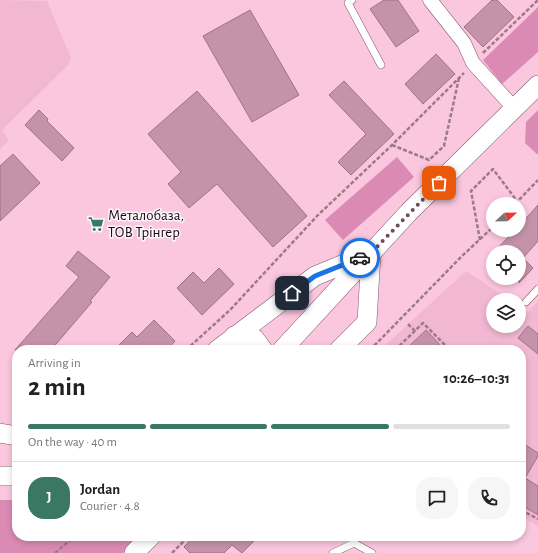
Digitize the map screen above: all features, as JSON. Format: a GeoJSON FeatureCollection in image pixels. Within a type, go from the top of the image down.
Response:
{"type":"FeatureCollection","features":[{"type":"Feature","properties":{"kind":"street"},"geometry":{"type":"LineString","coordinates":[[430,0],[464,44],[473,63],[514,108]]}},
{"type":"Feature","properties":{"kind":"street"},"geometry":{"type":"LineString","coordinates":[[287,345],[409,212],[538,85]]}},
{"type":"Feature","properties":{"kind":"street"},"geometry":{"type":"LineString","coordinates":[[344,345],[367,322],[371,253]]}},
{"type":"Feature","properties":{"kind":"street"},"geometry":{"type":"LineString","coordinates":[[223,345],[315,276],[371,253]]}},
{"type":"Feature","properties":{"kind":"street"},"geometry":{"type":"LineString","coordinates":[[332,297],[353,288],[364,299],[367,322]]}},
{"type":"Feature","properties":{"kind":"street"},"geometry":{"type":"LineString","coordinates":[[234,336],[254,338],[259,345]]}},
{"type":"Feature","properties":{"kind":"street"},"geometry":{"type":"LineString","coordinates":[[0,433],[12,435]]}},
{"type":"Feature","properties":{"kind":"street"},"geometry":{"type":"LineString","coordinates":[[0,476],[12,476]]}},
{"type":"Feature","properties":{"kind":"street"},"geometry":{"type":"LineString","coordinates":[[134,553],[146,541]]}},
{"type":"Feature","properties":{"kind":"lane"},"geometry":{"type":"LineString","coordinates":[[352,0],[348,3],[381,65]]}},
{"type":"Feature","properties":{"kind":"lane"},"geometry":{"type":"LineString","coordinates":[[526,302],[538,289]]}},
{"type":"Feature","properties":{"kind":"lane"},"geometry":{"type":"LineString","coordinates":[[333,553],[354,543],[372,553]]}},
{"type":"Feature","properties":{"kind":"path"},"geometry":{"type":"LineString","coordinates":[[192,345],[230,310],[318,215],[392,145],[538,0]]}},
{"type":"Feature","properties":{"kind":"path"},"geometry":{"type":"LineString","coordinates":[[392,145],[429,160],[444,146],[459,78]]}},
{"type":"Feature","properties":{"kind":"path"},"geometry":{"type":"LineString","coordinates":[[480,241],[471,191],[493,169],[512,197]]}},
{"type":"Feature","properties":{"kind":"path"},"geometry":{"type":"LineString","coordinates":[[522,197],[538,180]]}},
{"type":"Feature","properties":{"kind":"path"},"geometry":{"type":"LineString","coordinates":[[375,345],[462,256],[486,235]]}},
{"type":"Feature","properties":{"kind":"path"},"geometry":{"type":"LineString","coordinates":[[400,345],[423,323],[445,345]]}},
{"type":"Feature","properties":{"kind":"path"},"geometry":{"type":"LineString","coordinates":[[408,324],[415,331]]}},
{"type":"Feature","properties":{"kind":"path"},"geometry":{"type":"LineString","coordinates":[[526,513],[538,519]]}},
{"type":"Feature","properties":{"kind":"path"},"geometry":{"type":"LineString","coordinates":[[55,553],[69,541]]}},
{"type":"Feature","properties":{"kind":"path"},"geometry":{"type":"LineString","coordinates":[[172,553],[184,541]]}},
{"type":"Feature","properties":{"kind":"shaded area"},"geometry":{"type":"Polygon","coordinates":[[[0,0],[47,1],[71,58],[68,65],[2,130],[9,140],[0,149],[0,0]]]}},
{"type":"Feature","properties":{"kind":"shaded area"},"geometry":{"type":"Polygon","coordinates":[[[538,7],[538,52],[502,84],[483,60],[538,7]]]}},
{"type":"Feature","properties":{"kind":"shaded area"},"geometry":{"type":"Polygon","coordinates":[[[538,110],[538,155],[525,143],[526,122],[538,110]]]}},
{"type":"Feature","properties":{"kind":"shaded area"},"geometry":{"type":"Polygon","coordinates":[[[397,157],[414,177],[343,240],[325,220],[397,157]]]}},
{"type":"Feature","properties":{"kind":"shaded area"},"geometry":{"type":"Polygon","coordinates":[[[466,271],[499,293],[486,293],[486,333],[526,333],[526,311],[528,312],[538,301],[538,526],[526,519],[526,345],[385,345],[466,271]]]}},
{"type":"Feature","properties":{"kind":"shaded area"},"geometry":{"type":"Polygon","coordinates":[[[0,500],[12,500],[12,541],[135,541],[123,553],[0,553],[0,500]]]}},
{"type":"Feature","properties":{"kind":"building"},"geometry":{"type":"Polygon","coordinates":[[[384,0],[398,0],[419,31],[396,47],[370,9],[384,0]]]}},
{"type":"Feature","properties":{"kind":"building"},"geometry":{"type":"Polygon","coordinates":[[[492,0],[497,0],[514,17],[483,47],[464,27],[492,0]]]}},
{"type":"Feature","properties":{"kind":"building"},"geometry":{"type":"Polygon","coordinates":[[[250,10],[299,95],[252,122],[203,36],[250,10]]]}},
{"type":"Feature","properties":{"kind":"building"},"geometry":{"type":"Polygon","coordinates":[[[436,54],[455,74],[423,104],[405,84],[436,54]]]}},
{"type":"Feature","properties":{"kind":"building"},"geometry":{"type":"Polygon","coordinates":[[[344,81],[394,134],[351,175],[338,162],[366,134],[329,95],[344,81]]]}},
{"type":"Feature","properties":{"kind":"building"},"geometry":{"type":"Polygon","coordinates":[[[197,91],[307,216],[273,247],[217,184],[189,208],[168,184],[181,172],[148,134],[197,91]]]}},
{"type":"Feature","properties":{"kind":"building"},"geometry":{"type":"Polygon","coordinates":[[[39,110],[48,119],[47,121],[74,148],[62,161],[25,125],[39,110]]]}},
{"type":"Feature","properties":{"kind":"building"},"geometry":{"type":"Polygon","coordinates":[[[13,154],[40,183],[0,221],[0,166],[13,154]]]}},
{"type":"Feature","properties":{"kind":"building"},"geometry":{"type":"Polygon","coordinates":[[[538,205],[538,241],[526,255],[526,245],[501,245],[508,237],[526,237],[526,218],[538,205]]]}},
{"type":"Feature","properties":{"kind":"building"},"geometry":{"type":"Polygon","coordinates":[[[78,251],[110,277],[90,301],[92,302],[55,345],[19,345],[79,277],[66,266],[78,251]]]}},
{"type":"Feature","properties":{"kind":"building"},"geometry":{"type":"Polygon","coordinates":[[[526,261],[533,268],[526,276],[526,261]]]}},
{"type":"Feature","properties":{"kind":"building"},"geometry":{"type":"Polygon","coordinates":[[[219,268],[234,284],[202,315],[177,288],[193,272],[204,283],[219,268]]]}},
{"type":"Feature","properties":{"kind":"building"},"geometry":{"type":"Polygon","coordinates":[[[154,320],[175,341],[171,345],[119,345],[132,332],[137,337],[154,320]]]}},
{"type":"Feature","properties":{"kind":"building"},"geometry":{"type":"Polygon","coordinates":[[[528,326],[538,334],[538,354],[518,338],[522,333],[526,333],[526,328],[528,326]]]}},
{"type":"Feature","properties":{"kind":"building"},"geometry":{"type":"Polygon","coordinates":[[[426,330],[440,345],[410,345],[426,330]]]}},
{"type":"Feature","properties":{"kind":"building"},"geometry":{"type":"Polygon","coordinates":[[[526,445],[538,453],[538,456],[526,476],[526,445]]]}},
{"type":"Feature","properties":{"kind":"building"},"geometry":{"type":"Polygon","coordinates":[[[526,479],[538,486],[538,515],[526,508],[526,479]]]}},
{"type":"Feature","properties":{"kind":"building"},"geometry":{"type":"Polygon","coordinates":[[[189,541],[254,541],[242,553],[232,545],[224,553],[190,553],[184,547],[189,541]]]}},
{"type":"Feature","properties":{"kind":"way so far"},"geometry":{"type":"LineString","coordinates":[[360,258],[371,253],[409,212],[439,183]]}},
{"type":"Feature","properties":{"kind":"place","name":"Металобаза, ТОВ Трінгер"},"geometry":{"type":"Point","coordinates":[96,224]}},
{"type":"Feature","properties":{"kind":"route"},"geometry":{"type":"LineString","coordinates":[[292,293],[315,276],[360,258]]}}]}
